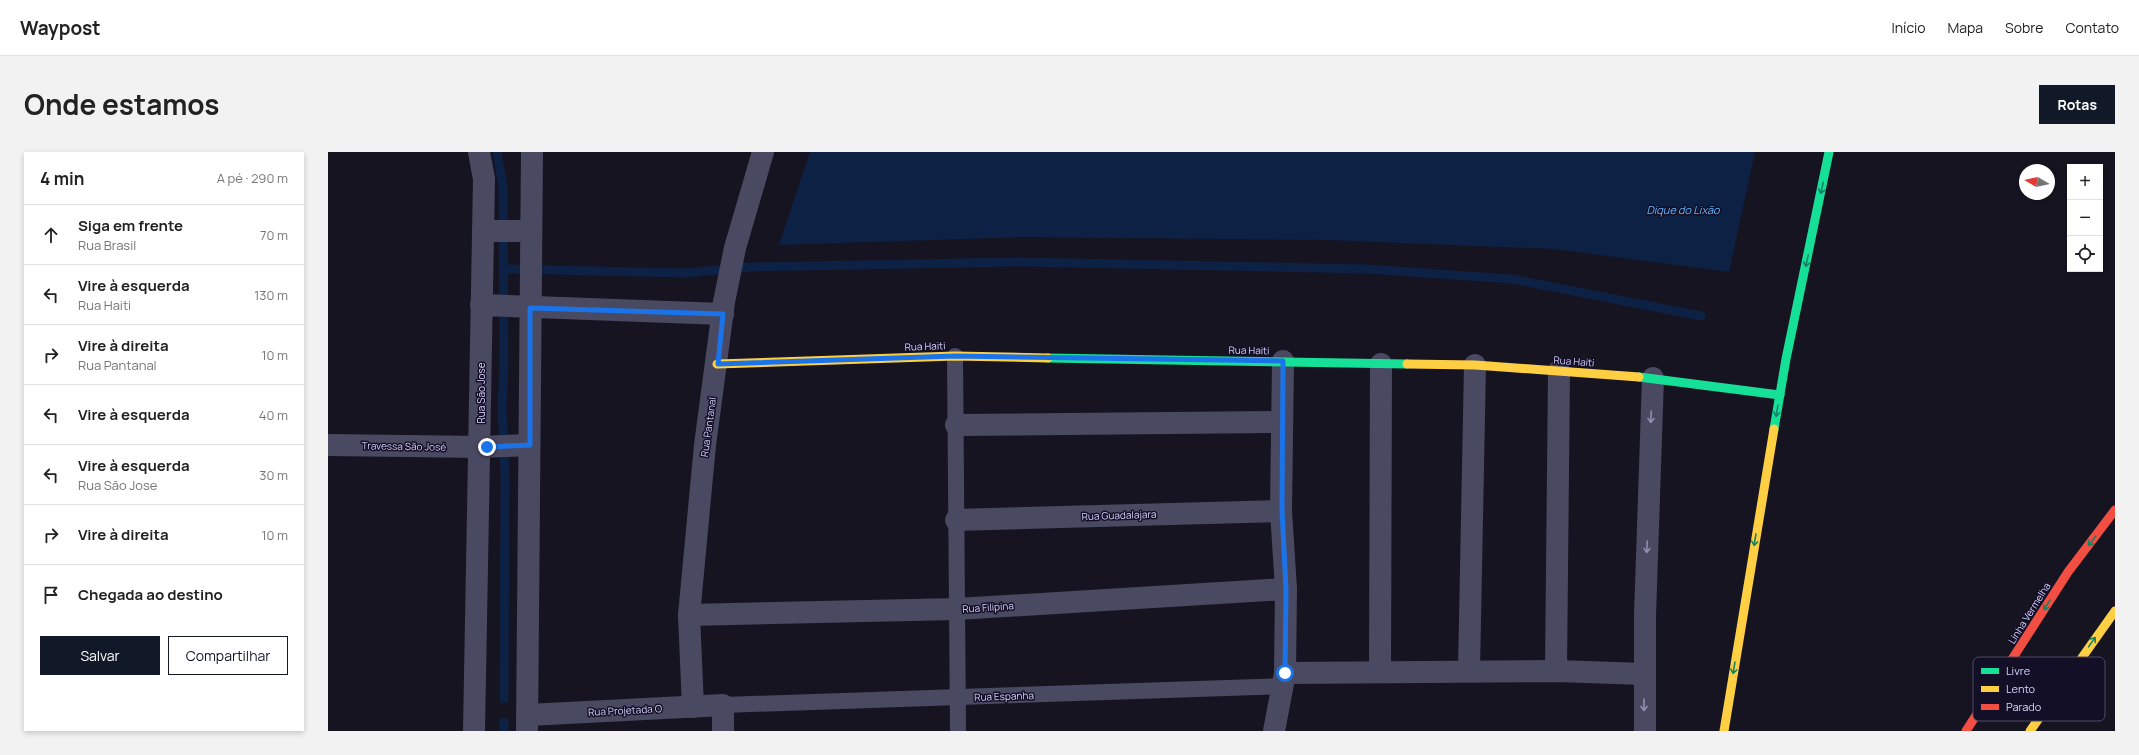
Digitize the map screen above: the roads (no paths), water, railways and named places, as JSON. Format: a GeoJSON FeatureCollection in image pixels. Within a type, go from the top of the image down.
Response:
{"type":"FeatureCollection","features":[{"type":"Feature","properties":{"kind":"main road"},"geometry":{"type":"LineString","coordinates":[[1724,731],[1786,359],[1829,152]]}},
{"type":"Feature","properties":{"kind":"main road","name":"Rua Haiti"},"geometry":{"type":"LineString","coordinates":[[718,364],[955,356],[1475,365],[1652,378],[1780,395]]}},
{"type":"Feature","properties":{"kind":"main road","name":"Linha Vermelha"},"geometry":{"type":"LineString","coordinates":[[2013,657],[2068,572],[2115,510]]}},
{"type":"Feature","properties":{"kind":"main road"},"geometry":{"type":"LineString","coordinates":[[2082,657],[2115,610]]}},
{"type":"Feature","properties":{"kind":"main road","name":"Linha Vermelha"},"geometry":{"type":"LineString","coordinates":[[1966,731],[1973,720]]}},
{"type":"Feature","properties":{"kind":"main road"},"geometry":{"type":"LineString","coordinates":[[2030,731],[2037,721]]}},
{"type":"Feature","properties":{"kind":"street","name":"Rua Sāo Jose"},"geometry":{"type":"LineString","coordinates":[[479,152],[484,179],[510,234],[525,303],[528,723]]}},
{"type":"Feature","properties":{"kind":"street","name":"Rua Sāo Jose"},"geometry":{"type":"LineString","coordinates":[[474,731],[484,447],[486,305],[510,234],[532,152]]}},
{"type":"Feature","properties":{"kind":"street","name":"Rua Pantanal"},"geometry":{"type":"LineString","coordinates":[[693,707],[690,615],[705,445],[718,364],[724,308],[735,248],[763,152]]}},
{"type":"Feature","properties":{"kind":"street"},"geometry":{"type":"LineString","coordinates":[[486,305],[525,303],[724,308]]}},
{"type":"Feature","properties":{"kind":"street"},"geometry":{"type":"LineString","coordinates":[[1274,731],[1285,680],[1286,589],[1282,510],[1281,422],[1283,361]]}},
{"type":"Feature","properties":{"kind":"street"},"geometry":{"type":"LineString","coordinates":[[1380,672],[1381,364]]}},
{"type":"Feature","properties":{"kind":"street"},"geometry":{"type":"LineString","coordinates":[[1469,671],[1475,365]]}},
{"type":"Feature","properties":{"kind":"street"},"geometry":{"type":"LineString","coordinates":[[1556,671],[1560,371]]}},
{"type":"Feature","properties":{"kind":"street"},"geometry":{"type":"LineString","coordinates":[[1645,731],[1644,674],[1652,378]]}},
{"type":"Feature","properties":{"kind":"street"},"geometry":{"type":"LineString","coordinates":[[956,425],[1281,422]]}},
{"type":"Feature","properties":{"kind":"street","name":"Travessa São José"},"geometry":{"type":"LineString","coordinates":[[328,445],[484,447],[527,445]]}},
{"type":"Feature","properties":{"kind":"street","name":"Rua Guadalajara"},"geometry":{"type":"LineString","coordinates":[[956,520],[1282,510]]}},
{"type":"Feature","properties":{"kind":"street","name":"Rua Filipina"},"geometry":{"type":"LineString","coordinates":[[690,615],[957,609],[1286,589]]}},
{"type":"Feature","properties":{"kind":"street"},"geometry":{"type":"LineString","coordinates":[[1285,680],[1380,672],[1556,671],[1644,674]]}},
{"type":"Feature","properties":{"kind":"street"},"geometry":{"type":"LineString","coordinates":[[723,706],[723,731]]}},
{"type":"Feature","properties":{"kind":"street","name":"Rua Projetada O"},"geometry":{"type":"LineString","coordinates":[[528,723],[693,707],[723,706]]}},
{"type":"Feature","properties":{"kind":"lane"},"geometry":{"type":"LineString","coordinates":[[955,356],[958,731]]}},
{"type":"Feature","properties":{"kind":"lane","name":"Rua Espanha"},"geometry":{"type":"LineString","coordinates":[[723,706],[958,698],[1285,680]]}},
{"type":"Feature","properties":{"kind":"water","name":"Dique do Lixão"},"geometry":{"type":"Polygon","coordinates":[[[810,152],[1755,152],[1729,272],[1554,249],[1326,240],[1023,237],[779,245],[810,152]]]}},
{"type":"Feature","properties":{"kind":"waterway"},"geometry":{"type":"LineString","coordinates":[[497,152],[503,186],[504,363],[502,407],[505,476],[504,699]]}},
{"type":"Feature","properties":{"kind":"waterway"},"geometry":{"type":"LineString","coordinates":[[503,269],[684,273],[751,267],[1022,262],[1367,269],[1512,279],[1701,316]]}},
{"type":"Feature","properties":{"kind":"waterway"},"geometry":{"type":"LineString","coordinates":[[504,722],[504,731]]}}]}
